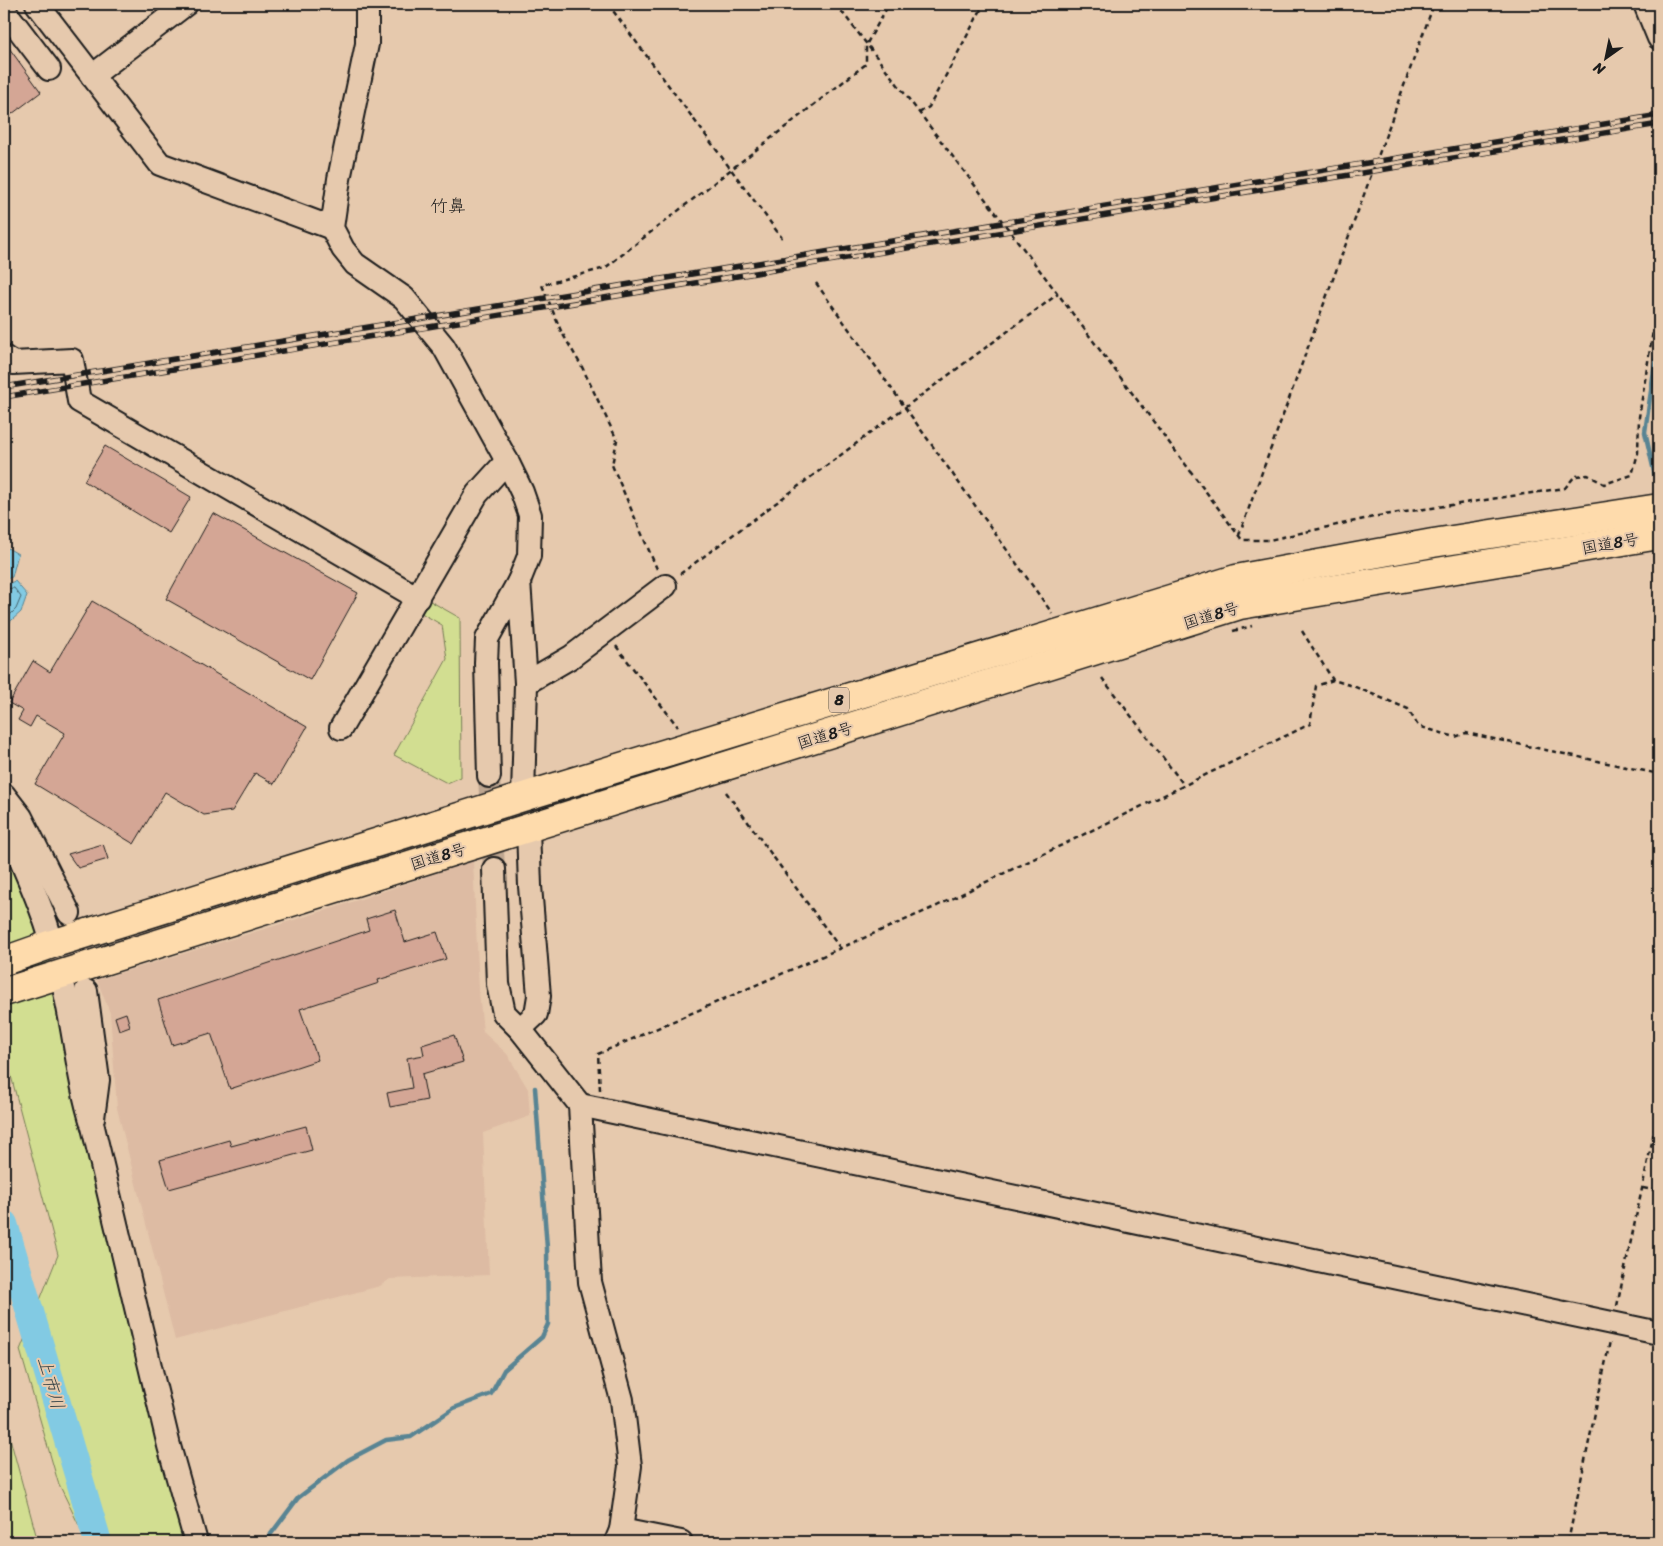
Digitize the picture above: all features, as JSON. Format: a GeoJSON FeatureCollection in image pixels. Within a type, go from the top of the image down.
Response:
{"type":"FeatureCollection","features":[{"type":"Feature","properties":{"kind":"highway","name":"国道8号"},"geometry":{"type":"LineString","coordinates":[[4,961],[523,797],[1236,579],[1433,543],[1659,508]]}},
{"type":"Feature","properties":{"kind":"highway","name":"国道8号"},"geometry":{"type":"LineString","coordinates":[[4,992],[1240,605],[1659,535]]}},
{"type":"Feature","properties":{"kind":"street"},"geometry":{"type":"LineString","coordinates":[[37,4],[160,164],[332,228]]}},
{"type":"Feature","properties":{"kind":"street"},"geometry":{"type":"LineString","coordinates":[[92,76],[186,4]]}},
{"type":"Feature","properties":{"kind":"street"},"geometry":{"type":"LineString","coordinates":[[367,4],[367,44],[348,130],[332,228],[343,249],[355,264],[404,298],[444,347],[507,461],[522,492],[530,516],[529,556],[519,581],[487,639],[489,776]]}},
{"type":"Feature","properties":{"kind":"street"},"geometry":{"type":"LineString","coordinates":[[1645,4],[1659,38]]}},
{"type":"Feature","properties":{"kind":"street"},"geometry":{"type":"LineString","coordinates":[[4,10],[49,68]]}},
{"type":"Feature","properties":{"kind":"street"},"geometry":{"type":"LineString","coordinates":[[4,357],[13,363],[72,360],[79,401],[418,598]]}},
{"type":"Feature","properties":{"kind":"street"},"geometry":{"type":"LineString","coordinates":[[341,728],[477,494],[507,461]]}},
{"type":"Feature","properties":{"kind":"street"},"geometry":{"type":"LineString","coordinates":[[519,581],[526,683],[523,797]]}},
{"type":"Feature","properties":{"kind":"street"},"geometry":{"type":"LineString","coordinates":[[526,683],[570,657],[665,586]]}},
{"type":"Feature","properties":{"kind":"street"},"geometry":{"type":"LineString","coordinates":[[4,795],[20,817],[69,913]]}},
{"type":"Feature","properties":{"kind":"street"},"geometry":{"type":"LineString","coordinates":[[4,812],[10,836],[46,918],[42,948]]}},
{"type":"Feature","properties":{"kind":"street"},"geometry":{"type":"LineString","coordinates":[[520,1029],[536,1014],[539,996],[530,886],[528,828]]}},
{"type":"Feature","properties":{"kind":"street"},"geometry":{"type":"LineString","coordinates":[[494,869],[498,984],[504,1013],[590,1107],[1659,1332]]}},
{"type":"Feature","properties":{"kind":"street"},"geometry":{"type":"LineString","coordinates":[[50,977],[68,1004],[82,1094],[92,1127],[169,1446],[196,1542]]}},
{"type":"Feature","properties":{"kind":"street"},"geometry":{"type":"LineString","coordinates":[[86,991],[98,1080],[92,1127]]}},
{"type":"Feature","properties":{"kind":"street"},"geometry":{"type":"LineString","coordinates":[[590,1107],[590,1282],[622,1400],[630,1466],[619,1536],[681,1542]]}},
{"type":"Feature","properties":{"kind":"path"},"geometry":{"type":"LineString","coordinates":[[608,4],[782,238]]}},
{"type":"Feature","properties":{"kind":"path"},"geometry":{"type":"LineString","coordinates":[[836,4],[1058,294],[1242,540],[1269,540],[1378,516],[1565,488],[1575,476],[1588,475],[1604,484],[1632,475],[1638,453],[1639,417],[1659,294]]}},
{"type":"Feature","properties":{"kind":"path"},"geometry":{"type":"LineString","coordinates":[[889,4],[866,45],[866,64],[605,268],[542,285],[560,331],[582,366],[617,440],[612,465],[665,586],[1058,294]]}},
{"type":"Feature","properties":{"kind":"path"},"geometry":{"type":"LineString","coordinates":[[919,113],[929,107],[984,4]]}},
{"type":"Feature","properties":{"kind":"path"},"geometry":{"type":"LineString","coordinates":[[1238,535],[1434,4]]}},
{"type":"Feature","properties":{"kind":"path"},"geometry":{"type":"LineString","coordinates":[[816,283],[1052,613]]}},
{"type":"Feature","properties":{"kind":"path"},"geometry":{"type":"LineString","coordinates":[[1229,632],[1256,625]]}},
{"type":"Feature","properties":{"kind":"path"},"geometry":{"type":"LineString","coordinates":[[604,631],[679,728]]}},
{"type":"Feature","properties":{"kind":"path"},"geometry":{"type":"LineString","coordinates":[[1302,631],[1333,680],[1408,710],[1418,726],[1455,737],[1466,733],[1659,774]]}},
{"type":"Feature","properties":{"kind":"path"},"geometry":{"type":"LineString","coordinates":[[1102,678],[1184,785]]}},
{"type":"Feature","properties":{"kind":"path"},"geometry":{"type":"LineString","coordinates":[[590,1107],[598,1054],[937,906],[1310,724],[1316,686],[1333,680]]}},
{"type":"Feature","properties":{"kind":"path"},"geometry":{"type":"LineString","coordinates":[[726,792],[841,948]]}},
{"type":"Feature","properties":{"kind":"path"},"geometry":{"type":"LineString","coordinates":[[1568,1542],[1659,1109]]}},
{"type":"Feature","properties":{"kind":"path"},"geometry":{"type":"LineString","coordinates":[[1643,1188],[1659,1192]]}},
{"type":"Feature","properties":{"kind":"shaded area"},"geometry":{"type":"Polygon","coordinates":[[[473,861],[479,991],[483,1032],[507,1054],[528,1089],[530,1116],[483,1133],[489,1275],[390,1279],[380,1286],[175,1340],[117,1108],[110,1013],[97,980],[337,907],[473,861]]]}},
{"type":"Feature","properties":{"kind":"green space"},"geometry":{"type":"Polygon","coordinates":[[[423,597],[460,618],[461,777],[447,783],[394,755],[447,659],[442,625],[416,610],[423,597]]]}},
{"type":"Feature","properties":{"kind":"green space"},"geometry":{"type":"Polygon","coordinates":[[[4,819],[30,895],[62,1002],[189,1542],[94,1542],[85,1538],[58,1482],[20,1350],[58,1255],[4,1049],[4,819]]]}},
{"type":"Feature","properties":{"kind":"green space"},"geometry":{"type":"Polygon","coordinates":[[[4,1241],[10,1273],[4,1283],[4,1241]]]}},
{"type":"Feature","properties":{"kind":"green space"},"geometry":{"type":"Polygon","coordinates":[[[4,1416],[38,1542],[4,1542],[4,1416]]]}},
{"type":"Feature","properties":{"kind":"water"},"geometry":{"type":"Polygon","coordinates":[[[4,546],[18,554],[12,577],[4,579],[4,546]]]}},
{"type":"Feature","properties":{"kind":"water"},"geometry":{"type":"Polygon","coordinates":[[[15,581],[27,595],[21,612],[4,627],[4,585],[15,581]]]}},
{"type":"Feature","properties":{"kind":"building"},"geometry":{"type":"Polygon","coordinates":[[[4,41],[41,92],[4,120],[4,41]]]}},
{"type":"Feature","properties":{"kind":"building"},"geometry":{"type":"Polygon","coordinates":[[[105,446],[191,497],[169,533],[84,481],[105,446]]]}},
{"type":"Feature","properties":{"kind":"building"},"geometry":{"type":"Polygon","coordinates":[[[213,513],[358,593],[310,680],[166,599],[213,513]]]}},
{"type":"Feature","properties":{"kind":"building"},"geometry":{"type":"Polygon","coordinates":[[[92,601],[307,727],[274,784],[255,773],[232,811],[204,815],[165,792],[134,844],[35,784],[65,733],[36,716],[30,727],[18,720],[23,711],[9,703],[33,661],[50,672],[92,601]]]}},
{"type":"Feature","properties":{"kind":"building"},"geometry":{"type":"Polygon","coordinates":[[[103,844],[108,859],[78,868],[68,854],[103,844]]]}},
{"type":"Feature","properties":{"kind":"building"},"geometry":{"type":"Polygon","coordinates":[[[395,910],[405,942],[437,932],[446,959],[378,980],[379,983],[300,1009],[318,1060],[230,1089],[211,1033],[172,1045],[158,1000],[369,930],[366,919],[395,910]]]}},
{"type":"Feature","properties":{"kind":"building"},"geometry":{"type":"Polygon","coordinates":[[[126,1013],[130,1026],[119,1030],[115,1017],[126,1013]]]}},
{"type":"Feature","properties":{"kind":"building"},"geometry":{"type":"Polygon","coordinates":[[[454,1035],[463,1062],[422,1074],[427,1100],[390,1107],[387,1093],[412,1088],[407,1058],[424,1055],[422,1045],[454,1035]]]}},
{"type":"Feature","properties":{"kind":"building"},"geometry":{"type":"Polygon","coordinates":[[[306,1126],[312,1150],[169,1189],[160,1160],[229,1140],[231,1146],[306,1126]]]}},
{"type":"Feature","properties":{"kind":"waterway"},"geometry":{"type":"LineString","coordinates":[[1659,336],[1645,432],[1659,493]]}},
{"type":"Feature","properties":{"kind":"waterway"},"geometry":{"type":"LineString","coordinates":[[265,1542],[298,1498],[348,1460],[386,1440],[411,1437],[454,1408],[491,1394],[504,1370],[542,1337],[548,1324],[547,1248],[535,1088]]}},
{"type":"Feature","properties":{"kind":"waterway","name":"上市川"},"geometry":{"type":"LineString","coordinates":[[4,1224],[98,1542]]}},
{"type":"Feature","properties":{"kind":"tunnel"},"geometry":{"type":"LineString","coordinates":[[489,776],[494,869]]}},
{"type":"Feature","properties":{"kind":"railway"},"geometry":{"type":"LineString","coordinates":[[4,387],[1659,115]]}},
{"type":"Feature","properties":{"kind":"railway"},"geometry":{"type":"LineString","coordinates":[[4,397],[1659,124]]}},
{"type":"Feature","properties":{"kind":"district","name":"竹鼻"},"geometry":{"type":"Point","coordinates":[448,206]}}]}
